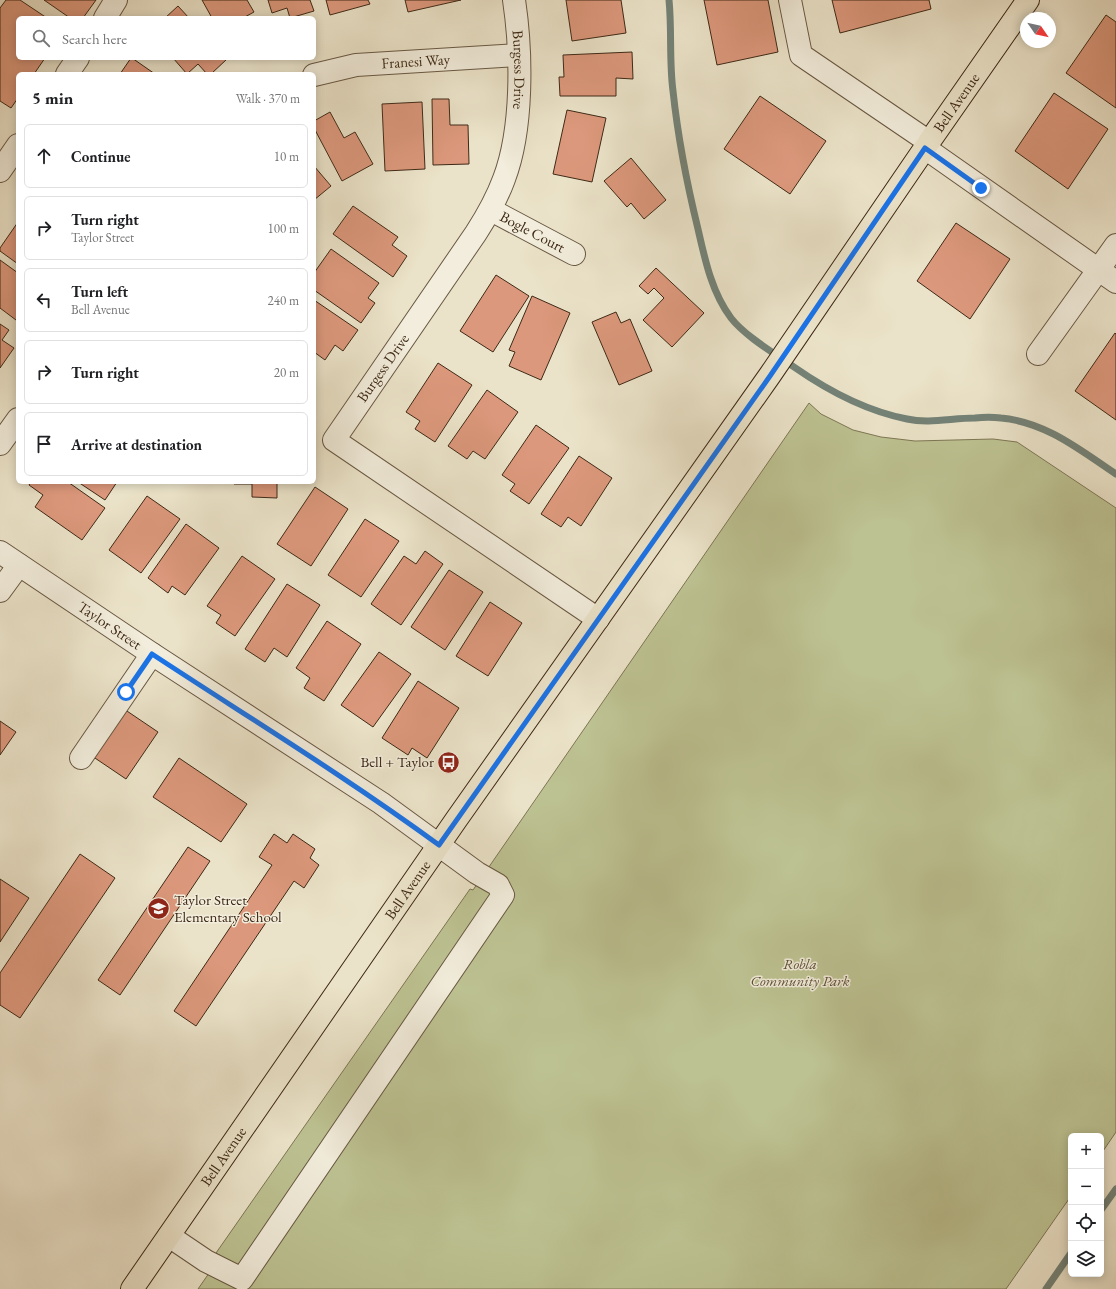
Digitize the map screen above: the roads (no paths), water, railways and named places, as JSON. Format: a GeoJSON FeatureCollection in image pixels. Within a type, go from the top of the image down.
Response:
{"type":"FeatureCollection","features":[{"type":"Feature","properties":{"kind":"main road","name":"Bell Avenue"},"geometry":{"type":"LineString","coordinates":[[132,1289],[439,845],[803,327],[1028,0]]}},
{"type":"Feature","properties":{"kind":"street"},"geometry":{"type":"LineString","coordinates":[[106,16],[116,0]]}},
{"type":"Feature","properties":{"kind":"street","name":"Burgess Drive"},"geometry":{"type":"LineString","coordinates":[[514,0],[519,54],[518,107],[513,147],[504,179],[491,210],[334,440],[598,619]]}},
{"type":"Feature","properties":{"kind":"street"},"geometry":{"type":"LineString","coordinates":[[790,0],[801,55],[1116,282]]}},
{"type":"Feature","properties":{"kind":"street","name":"Franesi Way"},"geometry":{"type":"LineString","coordinates":[[316,74],[356,64],[519,54]]}},
{"type":"Feature","properties":{"kind":"street"},"geometry":{"type":"LineString","coordinates":[[68,72],[77,60]]}},
{"type":"Feature","properties":{"kind":"street"},"geometry":{"type":"LineString","coordinates":[[0,172],[16,148]]}},
{"type":"Feature","properties":{"kind":"street","name":"Bogle Court"},"geometry":{"type":"LineString","coordinates":[[491,210],[574,254]]}},
{"type":"Feature","properties":{"kind":"street"},"geometry":{"type":"LineString","coordinates":[[1038,354],[1116,245]]}},
{"type":"Feature","properties":{"kind":"street"},"geometry":{"type":"LineString","coordinates":[[0,444],[16,422]]}},
{"type":"Feature","properties":{"kind":"street","name":"Taylor Street"},"geometry":{"type":"LineString","coordinates":[[0,552],[152,654],[381,803],[477,873],[498,886],[503,896],[242,1279],[206,1261],[170,1236]]}},
{"type":"Feature","properties":{"kind":"street"},"geometry":{"type":"LineString","coordinates":[[0,591],[19,565]]}},
{"type":"Feature","properties":{"kind":"street"},"geometry":{"type":"LineString","coordinates":[[81,758],[152,654]]}},
{"type":"Feature","properties":{"kind":"waterway"},"geometry":{"type":"LineString","coordinates":[[669,0],[672,80],[677,126],[694,212],[703,252],[714,287],[724,308],[737,325],[760,344],[820,384],[848,399],[877,411],[907,419],[924,421],[988,417],[1001,418],[1033,425],[1062,438],[1116,474]]}},
{"type":"Feature","properties":{"kind":"waterway"},"geometry":{"type":"LineString","coordinates":[[1104,1206],[1116,1189]]}},
{"type":"Feature","properties":{"kind":"waterway"},"geometry":{"type":"LineString","coordinates":[[1046,1289],[1068,1257]]}},
{"type":"Feature","properties":{"kind":"place","name":"Bell + Taylor"},"geometry":{"type":"Point","coordinates":[449,762]}},
{"type":"Feature","properties":{"kind":"place","name":"Taylor Street Elementary School"},"geometry":{"type":"Point","coordinates":[159,909]}},
{"type":"Feature","properties":{"kind":"park label","name":"Robla Community Park"},"geometry":{"type":"Point","coordinates":[800,972]}}]}
